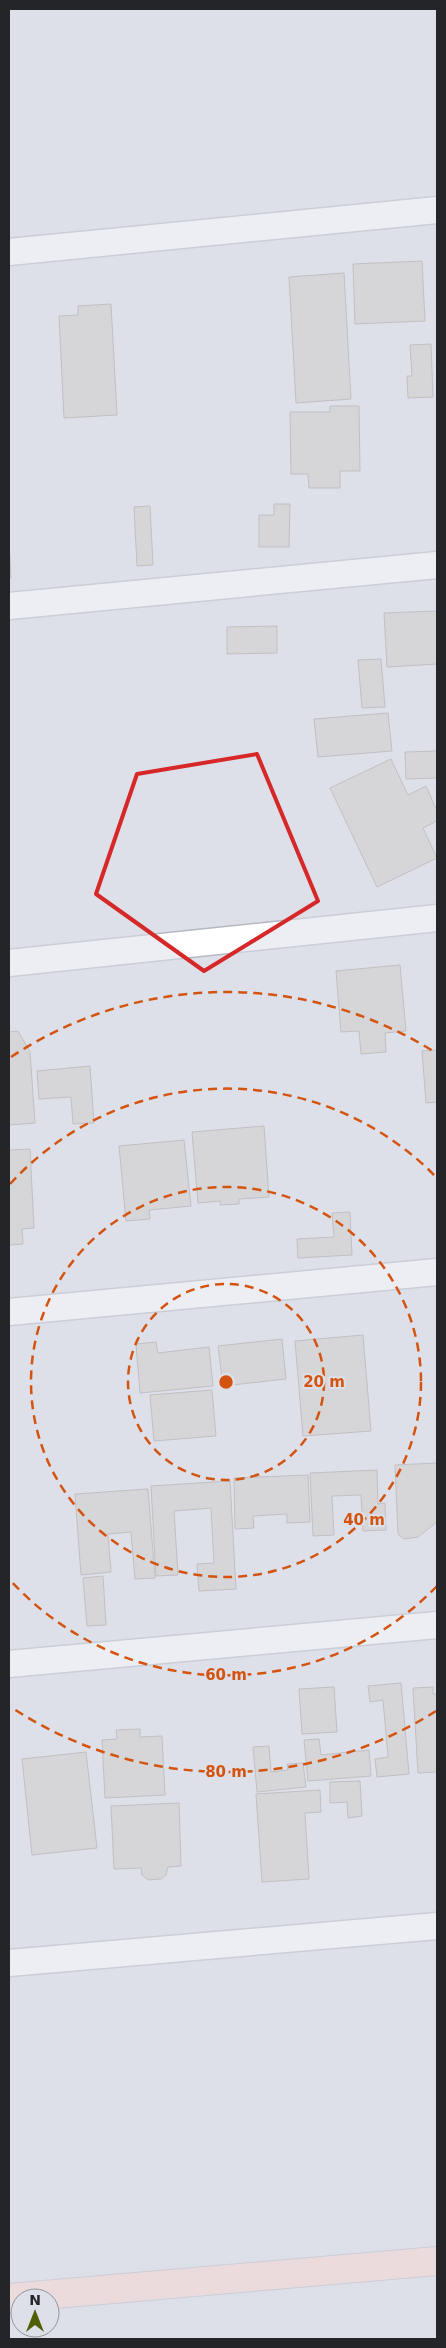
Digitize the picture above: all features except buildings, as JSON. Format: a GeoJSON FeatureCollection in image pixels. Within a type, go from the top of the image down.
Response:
{"type":"FeatureCollection","features":[{"type":"Feature","properties":{"kind":"main road"},"geometry":{"type":"LineString","coordinates":[[9,2298],[437,2260]]}},
{"type":"Feature","properties":{"kind":"street"},"geometry":{"type":"LineString","coordinates":[[9,252],[437,210]]}},
{"type":"Feature","properties":{"kind":"street"},"geometry":{"type":"LineString","coordinates":[[9,606],[437,565]]}},
{"type":"Feature","properties":{"kind":"street"},"geometry":{"type":"LineString","coordinates":[[9,962],[437,918]]}},
{"type":"Feature","properties":{"kind":"street"},"geometry":{"type":"LineString","coordinates":[[9,1312],[437,1272]]}},
{"type":"Feature","properties":{"kind":"street"},"geometry":{"type":"LineString","coordinates":[[9,1664],[437,1625]]}},
{"type":"Feature","properties":{"kind":"street"},"geometry":{"type":"LineString","coordinates":[[9,1963],[437,1926]]}},
{"type":"Feature","properties":{"kind":"highlighted area"},"geometry":{"type":"Polygon","coordinates":[[[257,754],[318,901],[204,971],[96,894],[137,774],[257,754]]]}}]}
